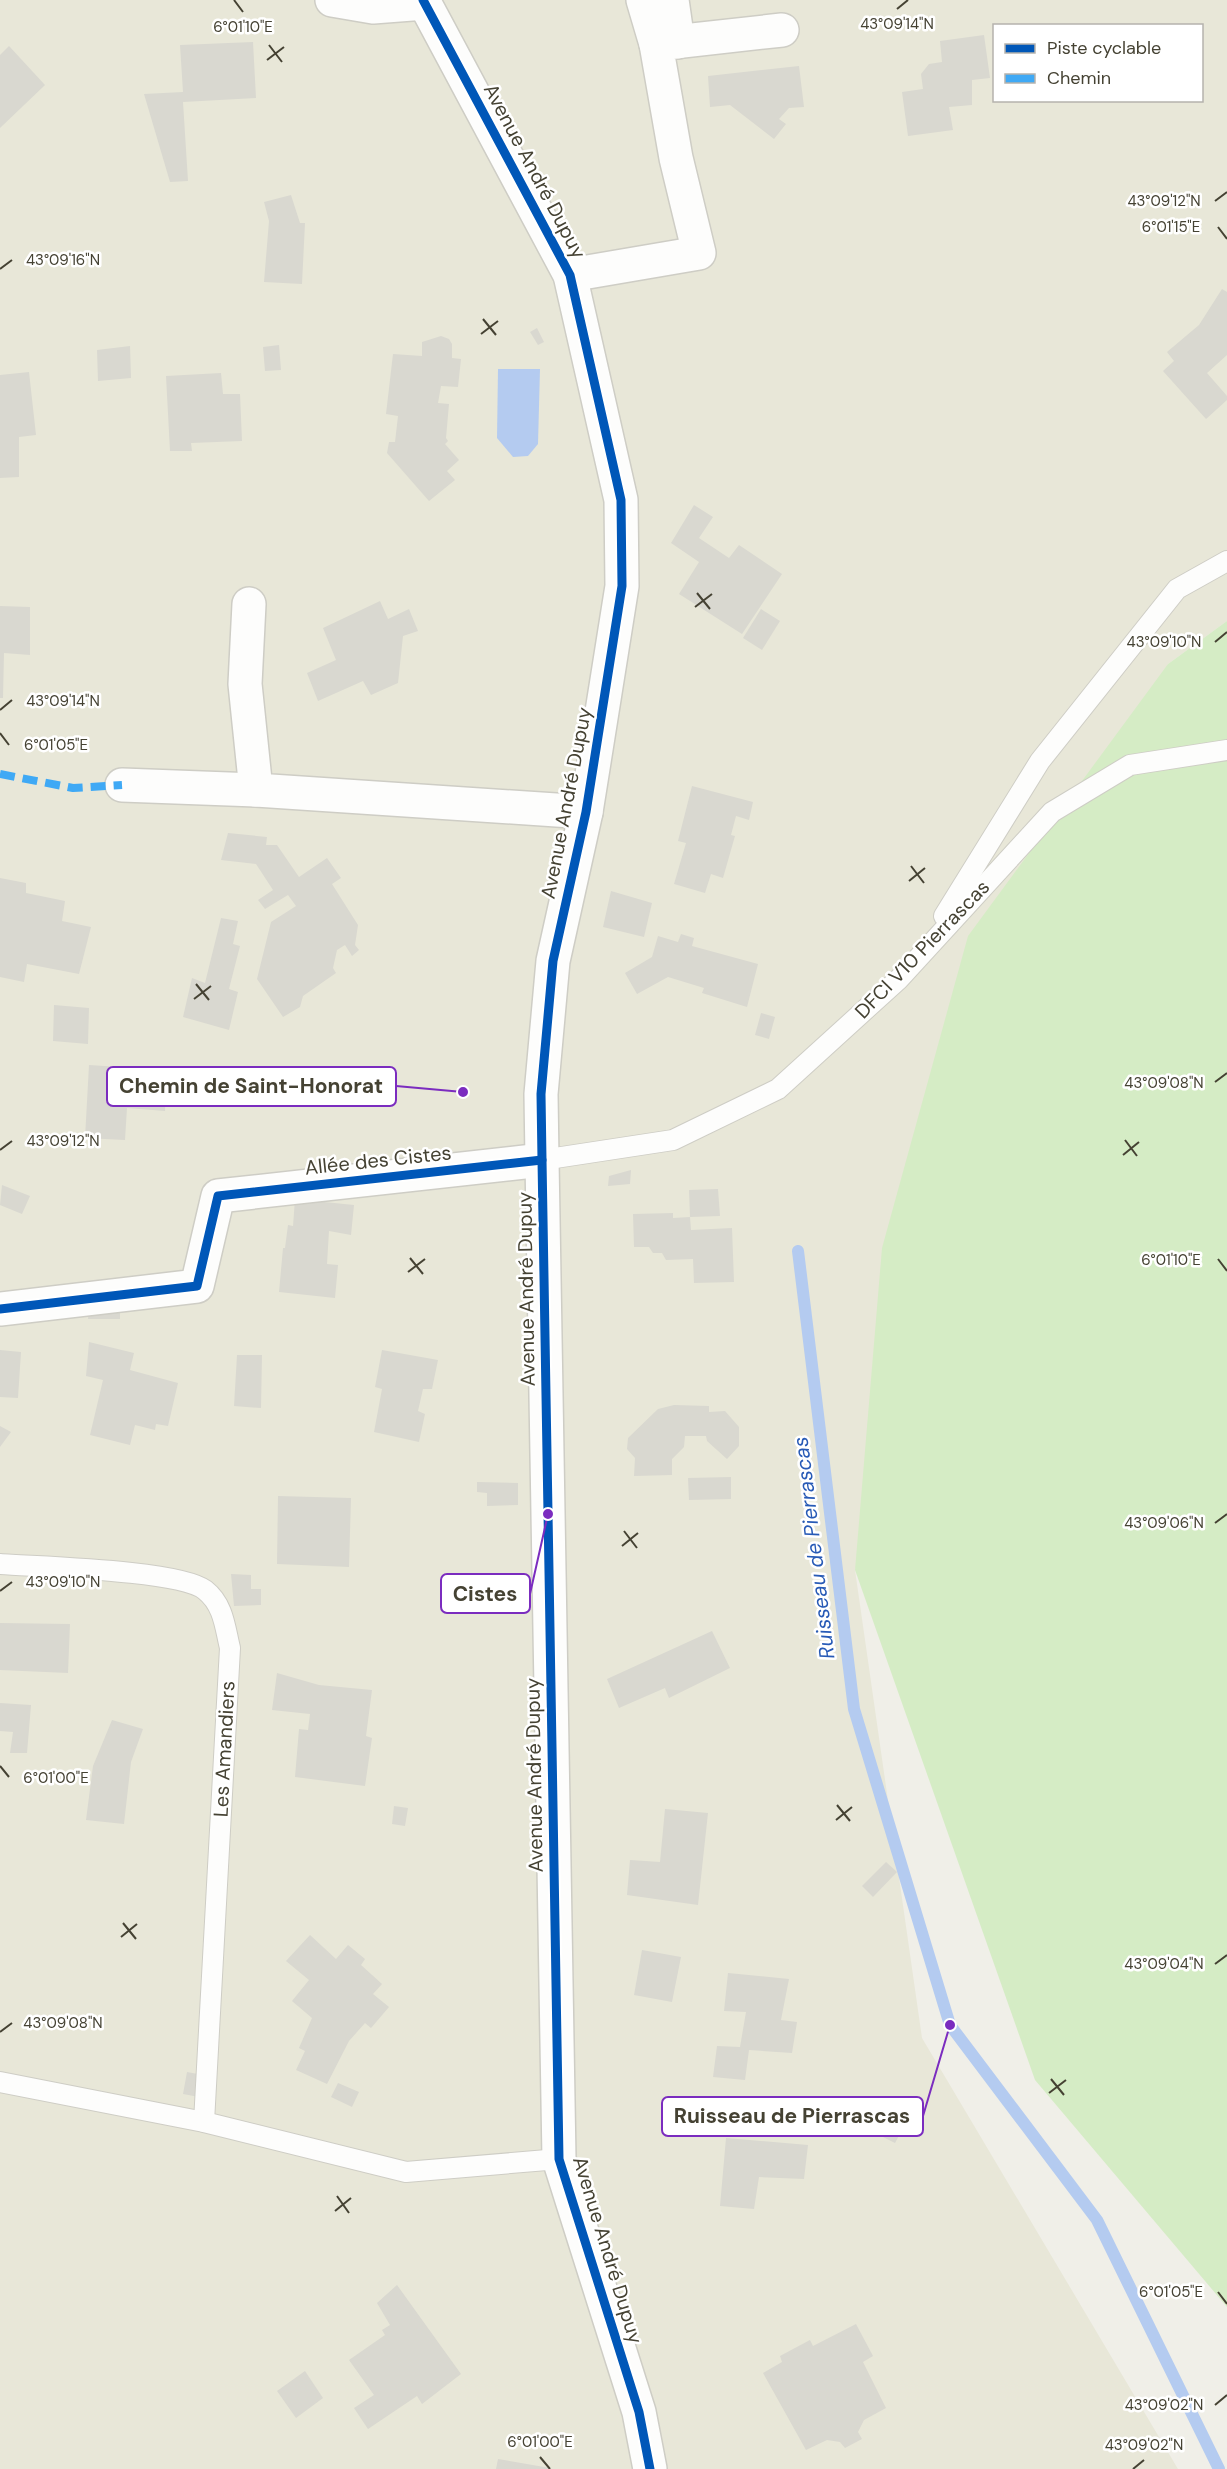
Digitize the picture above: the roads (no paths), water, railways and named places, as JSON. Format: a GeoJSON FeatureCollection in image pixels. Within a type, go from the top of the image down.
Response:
{"type":"FeatureCollection","features":[{"type":"Feature","properties":{"kind":"street"},"geometry":{"type":"LineString","coordinates":[[332,0],[373,7],[424,2]]}},
{"type":"Feature","properties":{"kind":"street"},"geometry":{"type":"LineString","coordinates":[[643,0],[667,43]]}},
{"type":"Feature","properties":{"kind":"street"},"geometry":{"type":"LineString","coordinates":[[570,275],[699,253],[676,158],[667,43],[672,0]]}},
{"type":"Feature","properties":{"kind":"street","name":"Avenue André Dupuy"},"geometry":{"type":"LineString","coordinates":[[424,2],[570,275],[621,500],[622,586],[586,812],[554,961],[541,1094],[559,2159],[639,2412],[650,2469]]}},
{"type":"Feature","properties":{"kind":"street"},"geometry":{"type":"LineString","coordinates":[[667,43],[782,30]]}},
{"type":"Feature","properties":{"kind":"street"},"geometry":{"type":"LineString","coordinates":[[249,604],[245,684],[256,790]]}},
{"type":"Feature","properties":{"kind":"street"},"geometry":{"type":"LineString","coordinates":[[122,785],[256,790],[586,812]]}},
{"type":"Feature","properties":{"kind":"street","name":"Allée des Cistes"},"geometry":{"type":"LineString","coordinates":[[0,1309],[197,1286],[218,1196],[542,1160]]}},
{"type":"Feature","properties":{"kind":"lane"},"geometry":{"type":"LineString","coordinates":[[920,955],[1040,761],[1177,589],[1227,561]]}},
{"type":"Feature","properties":{"kind":"lane","name":"DFCI V10 Pierrascas"},"geometry":{"type":"LineString","coordinates":[[542,1160],[672,1140],[778,1089],[899,979],[1052,812],[1130,765],[1227,750]]}},
{"type":"Feature","properties":{"kind":"lane","name":"Les Amandiers"},"geometry":{"type":"LineString","coordinates":[[0,1564],[143,1574],[177,1580],[205,1590],[221,1609],[230,1648],[204,2122]]}},
{"type":"Feature","properties":{"kind":"lane"},"geometry":{"type":"LineString","coordinates":[[0,2082],[204,2122],[406,2172],[559,2159]]}},
{"type":"Feature","properties":{"kind":"water"},"geometry":{"type":"Polygon","coordinates":[[[498,369],[540,369],[538,444],[528,456],[513,457],[497,438],[498,369]]]}},
{"type":"Feature","properties":{"kind":"waterway","name":"Ruisseau de Pierrascas"},"geometry":{"type":"LineString","coordinates":[[798,1251],[854,1709],[950,2025],[1097,2220],[1219,2469]]}},
{"type":"Feature","properties":{"kind":"place","name":"Chemin de Saint-Honorat"},"geometry":{"type":"Point","coordinates":[463,1092]}},
{"type":"Feature","properties":{"kind":"place","name":"Cistes"},"geometry":{"type":"Point","coordinates":[548,1514]}},
{"type":"Feature","properties":{"kind":"place","name":"Ruisseau de Pierrascas"},"geometry":{"type":"Point","coordinates":[950,2025]}}]}
